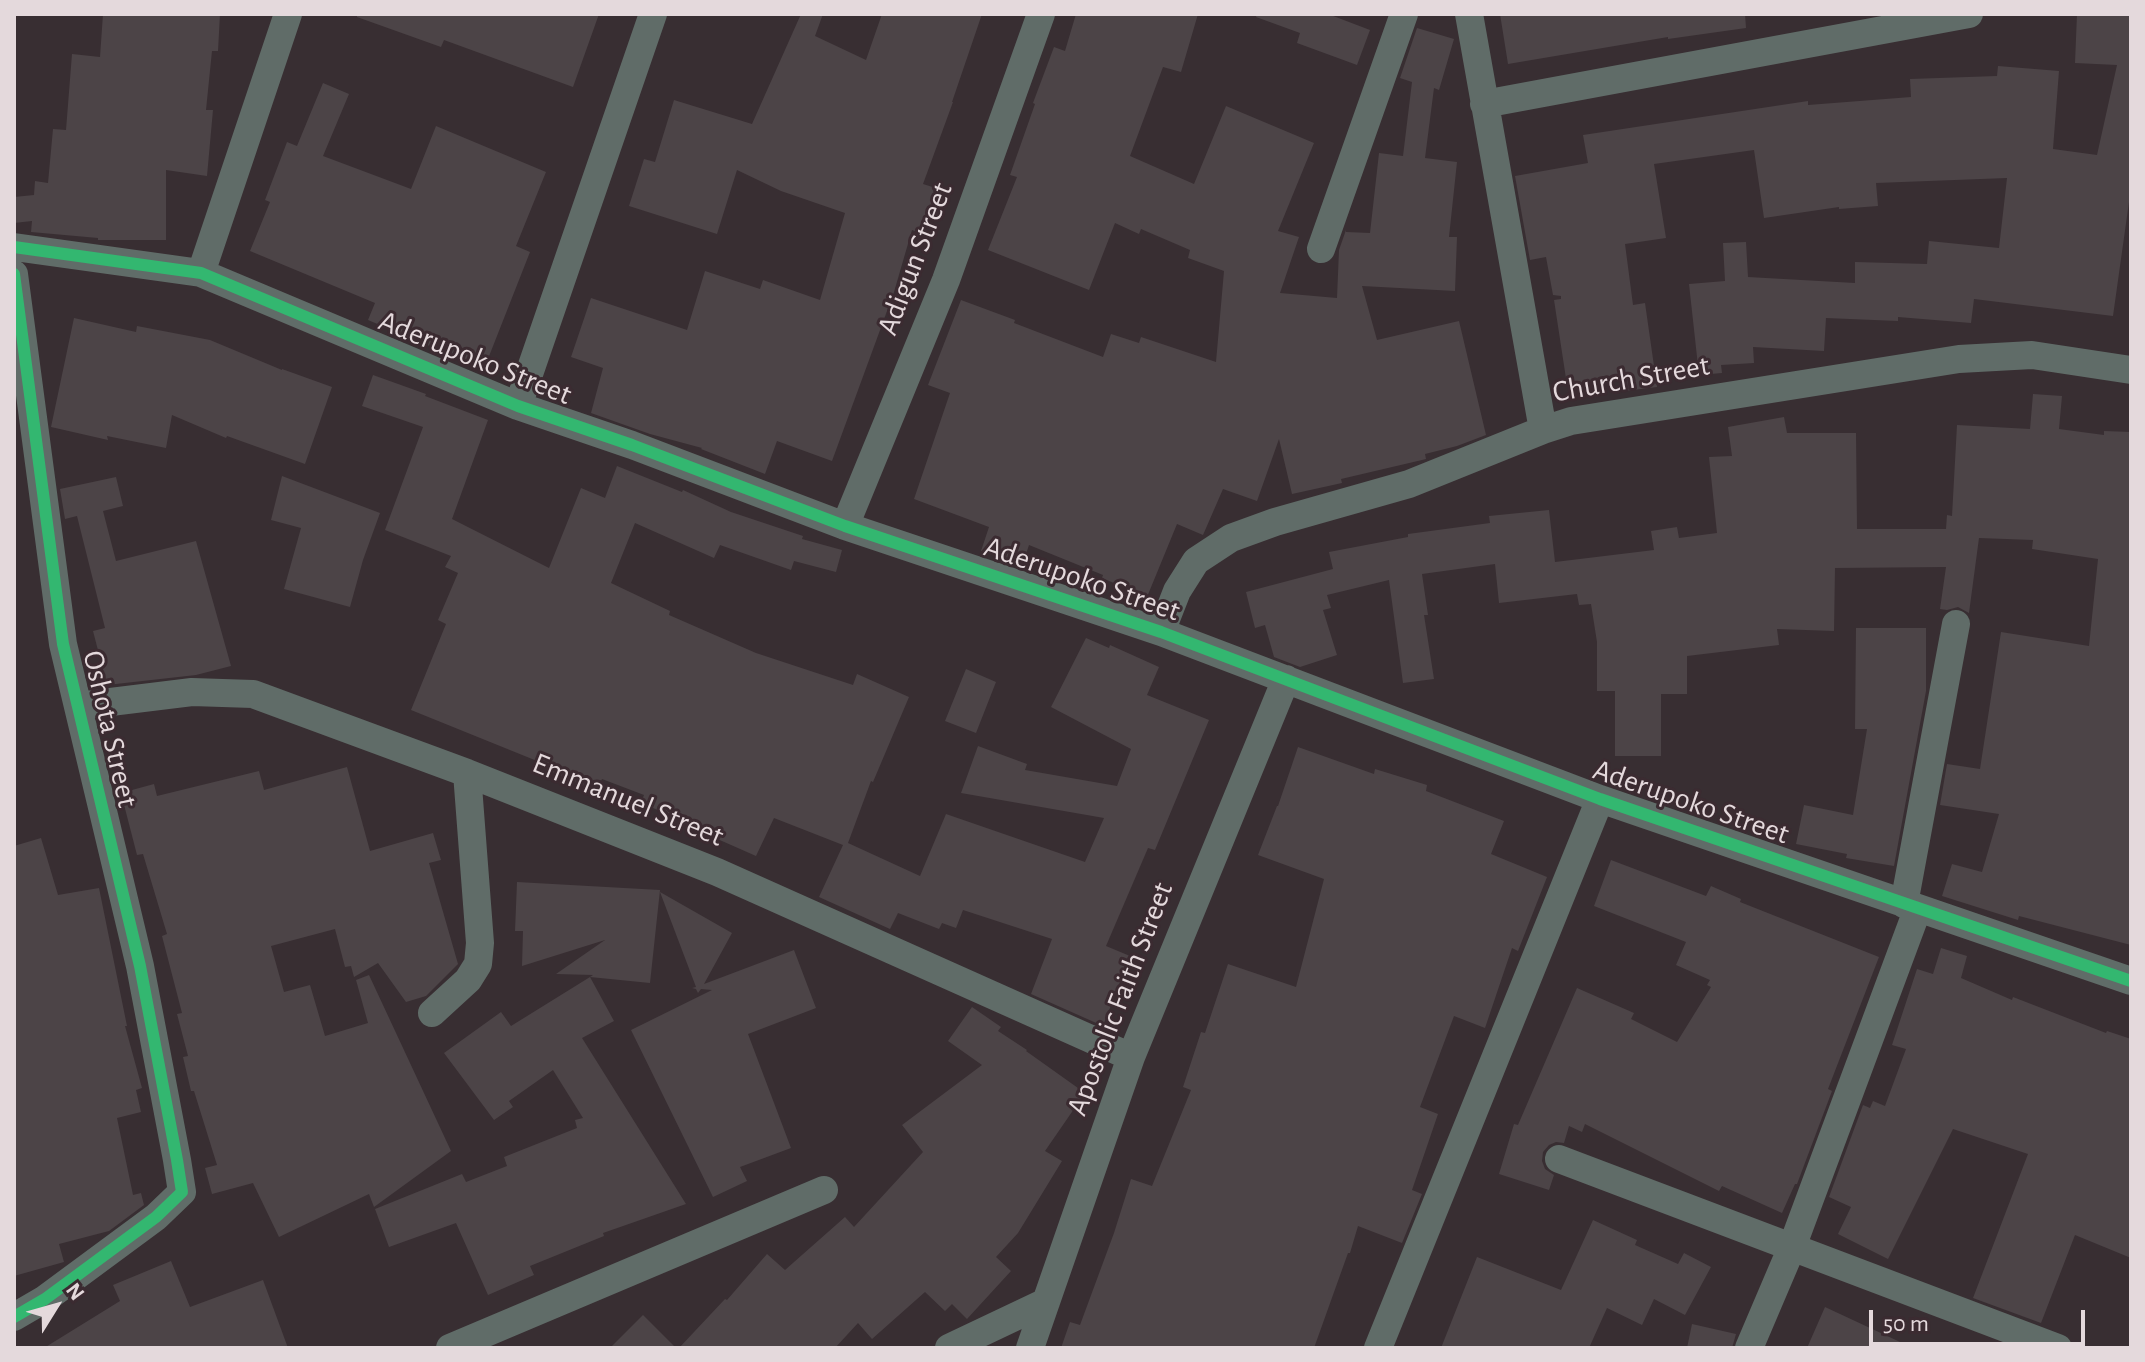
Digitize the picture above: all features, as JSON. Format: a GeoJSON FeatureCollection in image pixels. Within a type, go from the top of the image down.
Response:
{"type":"FeatureCollection","features":[{"type":"Feature","properties":{"kind":"street"},"geometry":{"type":"LineString","coordinates":[[201,273],[288,14]]}},
{"type":"Feature","properties":{"kind":"street"},"geometry":{"type":"LineString","coordinates":[[518,406],[653,14]]}},
{"type":"Feature","properties":{"kind":"street","name":"Adigun Street"},"geometry":{"type":"LineString","coordinates":[[845,526],[946,280],[1041,14]]}},
{"type":"Feature","properties":{"kind":"street"},"geometry":{"type":"LineString","coordinates":[[1321,249],[1404,14]]}},
{"type":"Feature","properties":{"kind":"street"},"geometry":{"type":"LineString","coordinates":[[1469,14],[1543,430]]}},
{"type":"Feature","properties":{"kind":"street"},"geometry":{"type":"LineString","coordinates":[[1484,104],[1969,14]]}},
{"type":"Feature","properties":{"kind":"street","name":"Aderupoko Street"},"geometry":{"type":"LineString","coordinates":[[14,247],[201,273],[518,406],[632,445],[845,526],[1161,632],[1600,799],[2131,981]]}},
{"type":"Feature","properties":{"kind":"street","name":"Oshota Street"},"geometry":{"type":"LineString","coordinates":[[14,274],[63,644],[140,966],[182,1192],[156,1217],[45,1299],[14,1317]]}},
{"type":"Feature","properties":{"kind":"street","name":"Church Street"},"geometry":{"type":"LineString","coordinates":[[1161,632],[1177,591],[1196,561],[1231,538],[1275,522],[1409,484],[1571,421],[1959,359],[2032,355],[2131,370]]}},
{"type":"Feature","properties":{"kind":"street"},"geometry":{"type":"LineString","coordinates":[[1749,1348],[1792,1247],[1911,906],[1956,624]]}},
{"type":"Feature","properties":{"kind":"street","name":"Apostolic Faith Street"},"geometry":{"type":"LineString","coordinates":[[1030,1348],[1131,1057],[1286,679]]}},
{"type":"Feature","properties":{"kind":"street","name":"Emmanuel Street"},"geometry":{"type":"LineString","coordinates":[[78,706],[192,692],[253,694],[467,773],[717,872],[1131,1057]]}},
{"type":"Feature","properties":{"kind":"street"},"geometry":{"type":"LineString","coordinates":[[432,1013],[468,980],[478,964],[480,943],[467,773]]}},
{"type":"Feature","properties":{"kind":"street"},"geometry":{"type":"LineString","coordinates":[[1378,1348],[1600,799]]}},
{"type":"Feature","properties":{"kind":"street"},"geometry":{"type":"LineString","coordinates":[[1559,1159],[2058,1348]]}},
{"type":"Feature","properties":{"kind":"street"},"geometry":{"type":"LineString","coordinates":[[450,1348],[824,1190]]}},
{"type":"Feature","properties":{"kind":"street"},"geometry":{"type":"LineString","coordinates":[[949,1348],[1046,1302]]}},
{"type":"Feature","properties":{"kind":"building"},"geometry":{"type":"Polygon","coordinates":[[[103,14],[220,14],[218,51],[212,51],[206,110],[213,110],[207,176],[166,170],[166,240],[98,240],[31,232],[32,221],[14,223],[14,197],[34,195],[35,181],[48,183],[53,129],[66,130],[72,54],[100,57],[103,14]]]}},
{"type":"Feature","properties":{"kind":"building"},"geometry":{"type":"Polygon","coordinates":[[[357,14],[599,14],[573,87],[444,40],[441,47],[357,17],[357,14]]]}},
{"type":"Feature","properties":{"kind":"building"},"geometry":{"type":"Polygon","coordinates":[[[801,14],[823,14],[815,36],[866,60],[882,14],[982,14],[923,184],[939,189],[924,234],[912,230],[894,292],[832,461],[777,441],[765,474],[702,448],[591,413],[603,368],[571,357],[591,298],[687,330],[705,271],[760,289],[763,280],[820,300],[845,213],[781,191],[737,170],[717,234],[629,206],[644,159],[655,162],[674,100],[752,124],[801,14]]]}},
{"type":"Feature","properties":{"kind":"building"},"geometry":{"type":"Polygon","coordinates":[[[1076,14],[1198,14],[1181,72],[1163,67],[1130,156],[1194,184],[1226,106],[1314,143],[1278,231],[1299,237],[1280,293],[1337,298],[1339,250],[1346,230],[1370,233],[1379,153],[1403,156],[1412,82],[1400,78],[1417,28],[1454,39],[1439,90],[1434,88],[1425,158],[1457,162],[1449,237],[1457,237],[1455,291],[1362,286],[1377,340],[1459,321],[1486,435],[1425,454],[1426,459],[1292,494],[1279,439],[1257,501],[1223,489],[1203,535],[1177,524],[1147,597],[1029,545],[1022,566],[981,551],[989,527],[914,499],[950,393],[928,385],[961,300],[1103,357],[1111,334],[1139,343],[1141,337],[1216,362],[1224,271],[1188,258],[1190,250],[1141,229],[1139,234],[1115,223],[1089,290],[988,250],[1017,177],[1010,175],[1033,103],[1054,47],[1065,51],[1076,14]]]}},
{"type":"Feature","properties":{"kind":"building"},"geometry":{"type":"Polygon","coordinates":[[[1257,14],[1328,14],[1370,30],[1357,65],[1297,43],[1300,33],[1256,17],[1257,14]]]}},
{"type":"Feature","properties":{"kind":"building"},"geometry":{"type":"Polygon","coordinates":[[[1500,14],[1745,14],[1746,28],[1668,37],[1508,64],[1500,14]]]}},
{"type":"Feature","properties":{"kind":"building"},"geometry":{"type":"Polygon","coordinates":[[[2077,14],[2131,14],[2131,203],[2113,316],[1974,299],[1971,323],[1898,317],[1898,321],[1826,318],[1824,351],[1753,347],[1754,363],[1721,365],[1722,373],[1699,375],[1689,284],[1725,281],[1723,243],[1746,242],[1748,277],[1855,283],[1855,262],[1927,264],[1929,241],[1999,248],[2007,178],[1876,183],[1878,206],[1839,207],[1764,218],[1754,150],[1654,164],[1666,238],[1625,244],[1633,305],[1645,303],[1657,387],[1625,391],[1623,376],[1567,385],[1554,300],[1561,299],[1561,296],[1553,295],[1546,257],[1530,260],[1515,176],[1588,163],[1583,135],[1808,101],[1808,105],[1911,97],[1910,79],[1997,76],[1998,66],[2059,71],[2053,149],[2097,155],[2117,65],[2075,63],[2077,14]]]}},
{"type":"Feature","properties":{"kind":"building"},"geometry":{"type":"Polygon","coordinates":[[[323,83],[349,94],[323,156],[411,189],[436,126],[546,172],[516,246],[530,252],[484,369],[368,320],[375,303],[250,251],[270,202],[265,200],[287,142],[297,146],[323,83]]]}},
{"type":"Feature","properties":{"kind":"building"},"geometry":{"type":"Polygon","coordinates":[[[74,318],[136,332],[137,326],[210,340],[332,387],[305,464],[226,438],[172,415],[166,448],[107,436],[108,440],[51,427],[74,318]]]}},
{"type":"Feature","properties":{"kind":"building"},"geometry":{"type":"Polygon","coordinates":[[[373,375],[488,420],[452,519],[549,568],[581,488],[605,498],[617,466],[683,490],[731,512],[803,536],[802,539],[842,550],[836,572],[794,561],[791,570],[720,545],[714,558],[635,523],[611,583],[670,611],[669,615],[756,653],[853,685],[857,674],[909,697],[871,781],[848,843],[920,876],[946,814],[1085,862],[1104,818],[961,793],[978,746],[1027,764],[1025,770],[1117,786],[1131,749],[1051,707],[1086,638],[1159,667],[1147,695],[1209,720],[1155,850],[1148,848],[1106,946],[1130,956],[1103,1026],[1031,994],[1052,939],[963,910],[956,928],[942,923],[939,929],[898,913],[890,929],[819,897],[843,845],[774,818],[756,856],[641,803],[644,795],[602,779],[596,792],[540,767],[542,763],[411,710],[446,624],[438,620],[458,573],[445,567],[451,556],[385,530],[423,427],[362,406],[373,375]]]}},
{"type":"Feature","properties":{"kind":"building"},"geometry":{"type":"Polygon","coordinates":[[[2033,394],[2062,396],[2059,429],[2104,435],[2104,431],[2131,432],[2131,945],[2019,916],[2018,920],[1942,896],[1952,864],[1982,872],[1999,814],[1940,805],[1947,764],[1980,769],[2001,632],[2089,646],[2098,559],[2032,549],[2033,540],[1979,538],[1969,613],[1958,607],[1940,609],[1946,567],[1835,568],[1834,631],[1777,629],[1779,645],[1687,656],[1687,694],[1661,694],[1661,756],[1615,756],[1615,691],[1597,691],[1597,642],[1591,604],[1579,605],[1577,594],[1499,603],[1495,564],[1422,574],[1428,615],[1424,615],[1434,679],[1403,683],[1389,580],[1327,595],[1331,608],[1323,610],[1337,655],[1300,667],[1274,657],[1265,625],[1255,628],[1246,592],[1333,569],[1329,552],[1408,537],[1408,534],[1490,523],[1489,516],[1549,510],[1555,562],[1654,550],[1651,531],[1677,527],[1679,538],[1717,533],[1709,457],[1732,456],[1728,427],[1784,417],[1787,433],[1856,433],[1857,529],[1946,529],[1947,515],[1952,516],[1957,425],[2030,429],[2033,394]]]}},
{"type":"Feature","properties":{"kind":"building"},"geometry":{"type":"Polygon","coordinates":[[[282,476],[380,513],[350,607],[284,589],[301,528],[271,520],[282,476]]]}},
{"type":"Feature","properties":{"kind":"building"},"geometry":{"type":"Polygon","coordinates":[[[116,477],[123,506],[103,511],[116,561],[196,541],[231,666],[196,675],[107,685],[93,631],[105,628],[77,516],[65,519],[60,489],[116,477]]]}},
{"type":"Feature","properties":{"kind":"building"},"geometry":{"type":"Polygon","coordinates":[[[1856,628],[1926,628],[1926,691],[1894,866],[1846,858],[1847,854],[1796,844],[1804,805],[1853,815],[1867,729],[1855,729],[1856,628]]]}},
{"type":"Feature","properties":{"kind":"building"},"geometry":{"type":"Polygon","coordinates":[[[966,669],[996,682],[976,733],[945,721],[966,669]]]}},
{"type":"Feature","properties":{"kind":"building"},"geometry":{"type":"Polygon","coordinates":[[[1298,747],[1374,774],[1375,769],[1427,785],[1426,791],[1504,821],[1491,854],[1547,877],[1518,951],[1512,948],[1485,1028],[1454,1016],[1420,1107],[1438,1114],[1412,1190],[1422,1194],[1402,1243],[1358,1226],[1314,1348],[1061,1348],[1070,1322],[1080,1325],[1131,1179],[1152,1186],[1191,1090],[1183,1087],[1228,964],[1296,987],[1324,879],[1258,855],[1298,747]]]}},
{"type":"Feature","properties":{"kind":"building"},"geometry":{"type":"Polygon","coordinates":[[[347,767],[370,851],[433,833],[441,860],[429,863],[458,964],[426,996],[406,1002],[378,963],[354,977],[351,966],[345,967],[335,929],[271,946],[284,992],[310,985],[325,1036],[368,1023],[356,980],[369,975],[451,1151],[374,1207],[369,1194],[279,1237],[253,1183],[212,1194],[205,1168],[217,1165],[194,1091],[191,1091],[183,1057],[188,1056],[177,1014],[182,1013],[162,936],[167,934],[143,854],[137,855],[121,793],[154,784],[157,796],[259,771],[264,790],[347,767]]]}},
{"type":"Feature","properties":{"kind":"building"},"geometry":{"type":"Polygon","coordinates":[[[41,838],[58,895],[99,888],[125,1026],[142,1088],[136,1090],[141,1112],[117,1118],[133,1195],[141,1193],[144,1205],[109,1231],[59,1244],[64,1262],[14,1276],[14,846],[41,838]]]}},
{"type":"Feature","properties":{"kind":"building"},"geometry":{"type":"Polygon","coordinates":[[[1611,860],[1706,896],[1711,886],[1741,899],[1740,902],[1879,957],[1828,1089],[1832,1091],[1797,1184],[1782,1213],[1722,1186],[1719,1191],[1585,1124],[1582,1132],[1569,1126],[1564,1143],[1549,1145],[1543,1152],[1545,1169],[1554,1175],[1549,1190],[1499,1174],[1514,1124],[1518,1125],[1577,988],[1634,1013],[1631,1019],[1677,1042],[1711,987],[1707,985],[1710,980],[1676,965],[1686,942],[1594,906],[1611,860]]]}},
{"type":"Feature","properties":{"kind":"building"},"geometry":{"type":"Polygon","coordinates":[[[517,882],[660,890],[650,983],[590,977],[593,975],[556,974],[605,940],[522,966],[523,931],[515,931],[517,882]]]}},
{"type":"Feature","properties":{"kind":"building"},"geometry":{"type":"Polygon","coordinates":[[[660,892],[732,933],[704,984],[794,950],[816,1008],[748,1034],[791,1148],[740,1167],[747,1181],[713,1197],[631,1030],[712,990],[701,989],[698,993],[692,988],[696,987],[660,892]]]}},
{"type":"Feature","properties":{"kind":"building"},"geometry":{"type":"Polygon","coordinates":[[[1941,948],[1967,956],[1961,978],[2012,1000],[2013,997],[2106,1033],[2131,1039],[2131,1258],[2075,1235],[2041,1323],[1973,1298],[2028,1154],[1953,1129],[1888,1259],[1838,1234],[1851,1207],[1829,1197],[1863,1105],[1870,1108],[1873,1101],[1885,1106],[1906,1049],[1892,1045],[1917,969],[1933,974],[1941,948]]]}},
{"type":"Feature","properties":{"kind":"building"},"geometry":{"type":"Polygon","coordinates":[[[590,977],[614,1021],[582,1038],[686,1204],[603,1233],[604,1236],[530,1266],[534,1275],[488,1295],[456,1223],[389,1247],[375,1209],[462,1174],[466,1182],[507,1166],[504,1157],[577,1128],[575,1120],[583,1118],[553,1070],[509,1101],[513,1107],[494,1120],[444,1053],[501,1012],[511,1026],[590,977]]]}},
{"type":"Feature","properties":{"kind":"building"},"geometry":{"type":"Polygon","coordinates":[[[972,1007],[1001,1027],[998,1031],[1085,1093],[1045,1151],[1062,1161],[1018,1233],[996,1257],[1011,1271],[967,1319],[952,1304],[945,1311],[925,1292],[872,1339],[858,1323],[835,1348],[679,1348],[767,1254],[785,1270],[845,1217],[854,1227],[923,1152],[902,1125],[982,1065],[948,1041],[972,1007]]]}},
{"type":"Feature","properties":{"kind":"building"},"geometry":{"type":"Polygon","coordinates":[[[1593,1220],[1637,1240],[1635,1245],[1678,1264],[1684,1253],[1711,1267],[1685,1315],[1654,1299],[1642,1325],[1607,1308],[1589,1348],[1441,1348],[1477,1257],[1561,1290],[1593,1220]]]}},
{"type":"Feature","properties":{"kind":"building"},"geometry":{"type":"Polygon","coordinates":[[[171,1261],[190,1307],[263,1280],[288,1348],[44,1348],[120,1301],[113,1285],[171,1261]]]}},
{"type":"Feature","properties":{"kind":"building"},"geometry":{"type":"Polygon","coordinates":[[[1825,1307],[1913,1348],[1807,1348],[1825,1307]]]}},
{"type":"Feature","properties":{"kind":"building"},"geometry":{"type":"Polygon","coordinates":[[[643,1315],[676,1348],[610,1348],[643,1315]]]}},
{"type":"Feature","properties":{"kind":"building"},"geometry":{"type":"Polygon","coordinates":[[[1692,1324],[1736,1334],[1732,1348],[1687,1348],[1692,1324]]]}},
{"type":"Feature","properties":{"kind":"cycle path"},"geometry":{"type":"LineString","coordinates":[[14,247],[201,273],[518,406],[632,445],[845,526],[1161,632],[1600,799],[2131,981]]}},
{"type":"Feature","properties":{"kind":"cycle path"},"geometry":{"type":"LineString","coordinates":[[14,274],[63,644],[140,966],[182,1192],[156,1217],[45,1299],[14,1317]]}}]}
